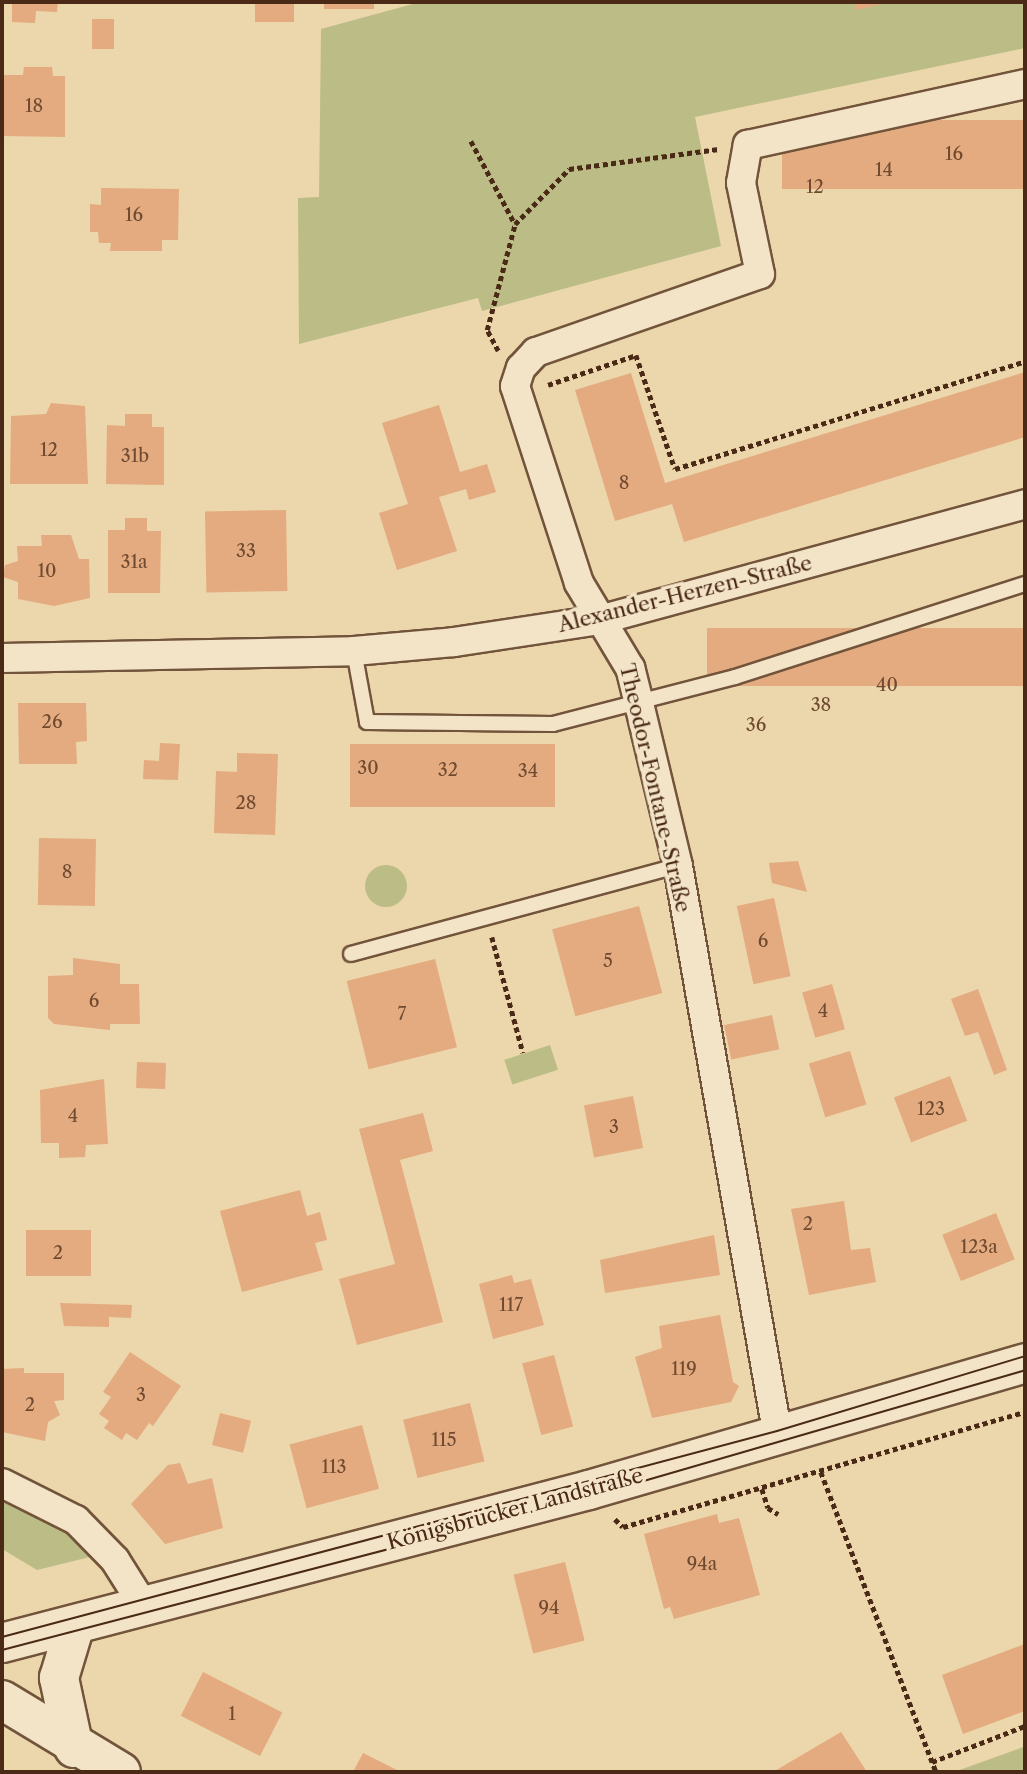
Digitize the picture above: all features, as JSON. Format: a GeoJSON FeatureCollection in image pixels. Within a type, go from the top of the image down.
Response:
{"type":"FeatureCollection","features":[{"type":"Feature","properties":{"kind":"main road","name":"Königsbrücker Landstraße"},"geometry":{"type":"LineString","coordinates":[[2,1643],[589,1490],[1025,1363]]}},
{"type":"Feature","properties":{"kind":"main road"},"geometry":{"type":"LineString","coordinates":[[74,1748],[59,1678],[75,1625]]}},
{"type":"Feature","properties":{"kind":"main road"},"geometry":{"type":"LineString","coordinates":[[2,1700],[74,1748],[121,1772]]}},
{"type":"Feature","properties":{"kind":"street"},"geometry":{"type":"LineString","coordinates":[[517,391],[520,368],[536,352],[760,274],[741,183],[748,145],[1025,84]]}},
{"type":"Feature","properties":{"kind":"street","name":"Theodor-Fontane-Straße"},"geometry":{"type":"LineString","coordinates":[[517,391],[579,583],[630,668],[639,703],[678,866],[778,1437]]}},
{"type":"Feature","properties":{"kind":"street","name":"Alexander-Herzen-Straße"},"geometry":{"type":"LineString","coordinates":[[2,658],[354,651],[599,620],[1025,504]]}},
{"type":"Feature","properties":{"kind":"street"},"geometry":{"type":"LineString","coordinates":[[2,1483],[76,1520],[115,1560],[144,1606]]}},
{"type":"Feature","properties":{"kind":"lane"},"geometry":{"type":"LineString","coordinates":[[354,651],[367,722],[553,724],[639,703],[1025,584]]}},
{"type":"Feature","properties":{"kind":"lane"},"geometry":{"type":"LineString","coordinates":[[351,954],[678,866]]}},
{"type":"Feature","properties":{"kind":"path"},"geometry":{"type":"LineString","coordinates":[[471,141],[515,224]]}},
{"type":"Feature","properties":{"kind":"path"},"geometry":{"type":"LineString","coordinates":[[748,145],[569,169],[515,224],[487,330],[517,391],[636,355],[675,469],[1025,361]]}},
{"type":"Feature","properties":{"kind":"path"},"geometry":{"type":"LineString","coordinates":[[488,919],[523,1053]]}},
{"type":"Feature","properties":{"kind":"path"},"geometry":{"type":"LineString","coordinates":[[589,1490],[623,1527],[1025,1412]]}},
{"type":"Feature","properties":{"kind":"path"},"geometry":{"type":"LineString","coordinates":[[821,1472],[936,1772]]}},
{"type":"Feature","properties":{"kind":"path"},"geometry":{"type":"LineString","coordinates":[[762,1489],[778,1514]]}},
{"type":"Feature","properties":{"kind":"path"},"geometry":{"type":"LineString","coordinates":[[932,1762],[1025,1726]]}},
{"type":"Feature","properties":{"kind":"green space"},"geometry":{"type":"Polygon","coordinates":[[[420,2],[1025,2],[1025,48],[695,117],[721,246],[482,311],[478,298],[299,344],[298,198],[319,197],[321,29],[420,2]]]}},
{"type":"Feature","properties":{"kind":"green space"},"geometry":{"type":"Polygon","coordinates":[[[386,865],[401,871],[407,886],[401,901],[386,907],[371,901],[365,886],[371,871],[386,865]]]}},
{"type":"Feature","properties":{"kind":"green space"},"geometry":{"type":"Polygon","coordinates":[[[550,1045],[558,1070],[512,1085],[504,1060],[550,1045]]]}},
{"type":"Feature","properties":{"kind":"green space"},"geometry":{"type":"Polygon","coordinates":[[[2,1493],[58,1516],[98,1555],[37,1570],[2,1549],[2,1493]]]}},
{"type":"Feature","properties":{"kind":"green space"},"geometry":{"type":"Polygon","coordinates":[[[1025,1746],[1025,1772],[954,1772],[1018,1749],[1025,1746]]]}},
{"type":"Feature","properties":{"kind":"building"},"geometry":{"type":"Polygon","coordinates":[[[12,2],[58,2],[57,12],[36,11],[35,23],[12,22],[12,2]]]}},
{"type":"Feature","properties":{"kind":"building"},"geometry":{"type":"Polygon","coordinates":[[[255,2],[294,2],[294,22],[255,22],[255,2]]]}},
{"type":"Feature","properties":{"kind":"building"},"geometry":{"type":"Polygon","coordinates":[[[324,2],[374,2],[374,9],[324,9],[324,2]]]}},
{"type":"Feature","properties":{"kind":"building"},"geometry":{"type":"Polygon","coordinates":[[[854,2],[886,2],[886,3],[856,10],[854,2]]]}},
{"type":"Feature","properties":{"kind":"building"},"geometry":{"type":"Polygon","coordinates":[[[92,19],[114,19],[114,49],[92,49],[92,19]]]}},
{"type":"Feature","properties":{"kind":"building"},"geometry":{"type":"Polygon","coordinates":[[[24,67],[52,67],[53,76],[65,76],[65,137],[3,136],[3,75],[23,75],[24,67]]]}},
{"type":"Feature","properties":{"kind":"building"},"geometry":{"type":"Polygon","coordinates":[[[782,120],[1025,120],[1025,189],[782,189],[782,120]]]}},
{"type":"Feature","properties":{"kind":"building"},"geometry":{"type":"Polygon","coordinates":[[[101,188],[179,189],[178,240],[162,240],[162,251],[110,251],[111,243],[99,243],[98,232],[90,232],[90,204],[101,205],[101,188]]]}},
{"type":"Feature","properties":{"kind":"building"},"geometry":{"type":"Polygon","coordinates":[[[1025,372],[1025,437],[684,542],[672,504],[615,521],[575,390],[631,373],[665,483],[1025,372]]]}},
{"type":"Feature","properties":{"kind":"building"},"geometry":{"type":"Polygon","coordinates":[[[51,403],[85,406],[88,484],[10,484],[11,416],[46,414],[51,403]]]}},
{"type":"Feature","properties":{"kind":"building"},"geometry":{"type":"Polygon","coordinates":[[[439,405],[460,472],[487,464],[496,492],[469,500],[466,489],[439,497],[457,551],[397,570],[379,513],[408,504],[382,423],[439,405]]]}},
{"type":"Feature","properties":{"kind":"building"},"geometry":{"type":"Polygon","coordinates":[[[125,414],[152,414],[152,427],[164,427],[164,485],[106,484],[107,425],[125,426],[125,414]]]}},
{"type":"Feature","properties":{"kind":"building"},"geometry":{"type":"Polygon","coordinates":[[[286,510],[287,591],[206,592],[205,511],[286,510]]]}},
{"type":"Feature","properties":{"kind":"building"},"geometry":{"type":"Polygon","coordinates":[[[125,518],[147,518],[147,531],[161,531],[160,593],[108,593],[108,530],[125,530],[125,518]]]}},
{"type":"Feature","properties":{"kind":"building"},"geometry":{"type":"Polygon","coordinates":[[[41,535],[71,535],[79,559],[89,559],[90,598],[54,606],[18,599],[18,582],[3,577],[5,565],[18,561],[17,546],[42,546],[41,535]]]}},
{"type":"Feature","properties":{"kind":"building"},"geometry":{"type":"Polygon","coordinates":[[[707,628],[1025,628],[1025,686],[707,686],[707,628]]]}},
{"type":"Feature","properties":{"kind":"building"},"geometry":{"type":"Polygon","coordinates":[[[18,703],[86,703],[87,741],[76,742],[77,764],[19,764],[18,703]]]}},
{"type":"Feature","properties":{"kind":"building"},"geometry":{"type":"Polygon","coordinates":[[[160,743],[180,744],[178,780],[143,779],[144,760],[159,761],[160,743]]]}},
{"type":"Feature","properties":{"kind":"building"},"geometry":{"type":"Polygon","coordinates":[[[350,744],[555,744],[555,807],[350,807],[350,744]]]}},
{"type":"Feature","properties":{"kind":"building"},"geometry":{"type":"Polygon","coordinates":[[[237,753],[278,754],[275,835],[214,833],[216,771],[237,772],[237,753]]]}},
{"type":"Feature","properties":{"kind":"building"},"geometry":{"type":"Polygon","coordinates":[[[39,838],[96,839],[95,906],[38,905],[39,838]]]}},
{"type":"Feature","properties":{"kind":"building"},"geometry":{"type":"Polygon","coordinates":[[[798,861],[807,892],[772,883],[769,863],[798,861]]]}},
{"type":"Feature","properties":{"kind":"building"},"geometry":{"type":"Polygon","coordinates":[[[774,898],[791,976],[753,984],[737,906],[774,898]]]}},
{"type":"Feature","properties":{"kind":"building"},"geometry":{"type":"Polygon","coordinates":[[[639,906],[662,993],[575,1016],[552,929],[639,906]]]}},
{"type":"Feature","properties":{"kind":"building"},"geometry":{"type":"Polygon","coordinates":[[[73,958],[120,964],[120,984],[139,984],[140,1024],[110,1024],[110,1030],[54,1024],[48,1018],[48,976],[73,975],[73,958]]]}},
{"type":"Feature","properties":{"kind":"building"},"geometry":{"type":"Polygon","coordinates":[[[435,959],[457,1047],[369,1069],[347,981],[435,959]]]}},
{"type":"Feature","properties":{"kind":"building"},"geometry":{"type":"Polygon","coordinates":[[[832,984],[845,1029],[815,1038],[802,993],[832,984]]]}},
{"type":"Feature","properties":{"kind":"building"},"geometry":{"type":"Polygon","coordinates":[[[978,989],[1007,1070],[994,1075],[978,1032],[965,1036],[951,999],[978,989]]]}},
{"type":"Feature","properties":{"kind":"building"},"geometry":{"type":"Polygon","coordinates":[[[772,1015],[779,1049],[731,1059],[724,1025],[772,1015]]]}},
{"type":"Feature","properties":{"kind":"building"},"geometry":{"type":"Polygon","coordinates":[[[850,1051],[866,1105],[825,1117],[809,1064],[850,1051]]]}},
{"type":"Feature","properties":{"kind":"building"},"geometry":{"type":"Polygon","coordinates":[[[137,1062],[166,1063],[165,1089],[136,1088],[137,1062]]]}},
{"type":"Feature","properties":{"kind":"building"},"geometry":{"type":"Polygon","coordinates":[[[950,1076],[967,1121],[911,1142],[894,1098],[950,1076]]]}},
{"type":"Feature","properties":{"kind":"building"},"geometry":{"type":"Polygon","coordinates":[[[104,1079],[108,1144],[86,1145],[85,1157],[59,1158],[59,1143],[41,1143],[40,1090],[104,1079]]]}},
{"type":"Feature","properties":{"kind":"building"},"geometry":{"type":"Polygon","coordinates":[[[633,1096],[643,1148],[594,1158],[584,1106],[633,1096]]]}},
{"type":"Feature","properties":{"kind":"building"},"geometry":{"type":"Polygon","coordinates":[[[423,1113],[433,1151],[400,1160],[443,1322],[357,1345],[339,1279],[395,1264],[359,1129],[423,1113]]]}},
{"type":"Feature","properties":{"kind":"building"},"geometry":{"type":"Polygon","coordinates":[[[300,1190],[307,1216],[320,1212],[327,1240],[315,1243],[323,1270],[242,1292],[220,1211],[300,1190]]]}},
{"type":"Feature","properties":{"kind":"building"},"geometry":{"type":"Polygon","coordinates":[[[844,1201],[851,1250],[870,1248],[876,1282],[809,1295],[791,1209],[844,1201]]]}},
{"type":"Feature","properties":{"kind":"building"},"geometry":{"type":"Polygon","coordinates":[[[996,1213],[1015,1259],[961,1281],[942,1235],[996,1213]]]}},
{"type":"Feature","properties":{"kind":"building"},"geometry":{"type":"Polygon","coordinates":[[[26,1230],[91,1230],[91,1276],[26,1276],[26,1230]]]}},
{"type":"Feature","properties":{"kind":"building"},"geometry":{"type":"Polygon","coordinates":[[[714,1235],[720,1275],[605,1293],[600,1260],[714,1235]]]}},
{"type":"Feature","properties":{"kind":"building"},"geometry":{"type":"Polygon","coordinates":[[[512,1275],[514,1283],[531,1279],[544,1325],[493,1339],[479,1284],[512,1275]]]}},
{"type":"Feature","properties":{"kind":"building"},"geometry":{"type":"Polygon","coordinates":[[[60,1303],[132,1305],[131,1318],[109,1317],[109,1327],[64,1326],[60,1303]]]}},
{"type":"Feature","properties":{"kind":"building"},"geometry":{"type":"Polygon","coordinates":[[[720,1315],[733,1382],[739,1386],[731,1402],[652,1418],[635,1357],[662,1348],[659,1326],[720,1315]]]}},
{"type":"Feature","properties":{"kind":"building"},"geometry":{"type":"Polygon","coordinates":[[[130,1352],[181,1386],[153,1426],[149,1423],[137,1440],[126,1433],[122,1440],[104,1428],[109,1421],[99,1414],[111,1397],[103,1392],[130,1352]]]}},
{"type":"Feature","properties":{"kind":"building"},"geometry":{"type":"Polygon","coordinates":[[[554,1355],[573,1426],[541,1435],[522,1364],[554,1355]]]}},
{"type":"Feature","properties":{"kind":"building"},"geometry":{"type":"Polygon","coordinates":[[[24,1368],[24,1373],[64,1373],[64,1400],[54,1401],[60,1415],[48,1422],[45,1441],[2,1432],[2,1369],[24,1368]]]}},
{"type":"Feature","properties":{"kind":"building"},"geometry":{"type":"Polygon","coordinates":[[[470,1403],[485,1461],[418,1478],[403,1420],[470,1403]]]}},
{"type":"Feature","properties":{"kind":"building"},"geometry":{"type":"Polygon","coordinates":[[[220,1413],[251,1421],[243,1453],[212,1445],[220,1413]]]}},
{"type":"Feature","properties":{"kind":"building"},"geometry":{"type":"Polygon","coordinates":[[[362,1425],[379,1489],[307,1508],[290,1444],[362,1425]]]}},
{"type":"Feature","properties":{"kind":"building"},"geometry":{"type":"Polygon","coordinates":[[[180,1463],[188,1484],[212,1478],[223,1528],[165,1544],[131,1504],[168,1465],[180,1463]]]}},
{"type":"Feature","properties":{"kind":"building"},"geometry":{"type":"Polygon","coordinates":[[[717,1514],[719,1523],[739,1518],[760,1595],[674,1619],[670,1607],[664,1609],[644,1534],[717,1514]]]}},
{"type":"Feature","properties":{"kind":"building"},"geometry":{"type":"Polygon","coordinates":[[[565,1562],[585,1641],[533,1653],[514,1575],[565,1562]]]}},
{"type":"Feature","properties":{"kind":"building"},"geometry":{"type":"Polygon","coordinates":[[[1025,1644],[1025,1711],[963,1734],[942,1675],[1025,1644]]]}},
{"type":"Feature","properties":{"kind":"building"},"geometry":{"type":"Polygon","coordinates":[[[203,1672],[282,1712],[260,1756],[181,1716],[203,1672]]]}},
{"type":"Feature","properties":{"kind":"building"},"geometry":{"type":"Polygon","coordinates":[[[841,1732],[867,1772],[773,1772],[841,1732]]]}},
{"type":"Feature","properties":{"kind":"building"},"geometry":{"type":"Polygon","coordinates":[[[363,1753],[401,1772],[353,1772],[363,1753]]]}},
{"type":"Feature","properties":{"kind":"tram line"},"geometry":{"type":"LineString","coordinates":[[2,1637],[777,1431],[1025,1356]]}},
{"type":"Feature","properties":{"kind":"tram line"},"geometry":{"type":"LineString","coordinates":[[2,1650],[592,1496],[1025,1370]]}}]}
